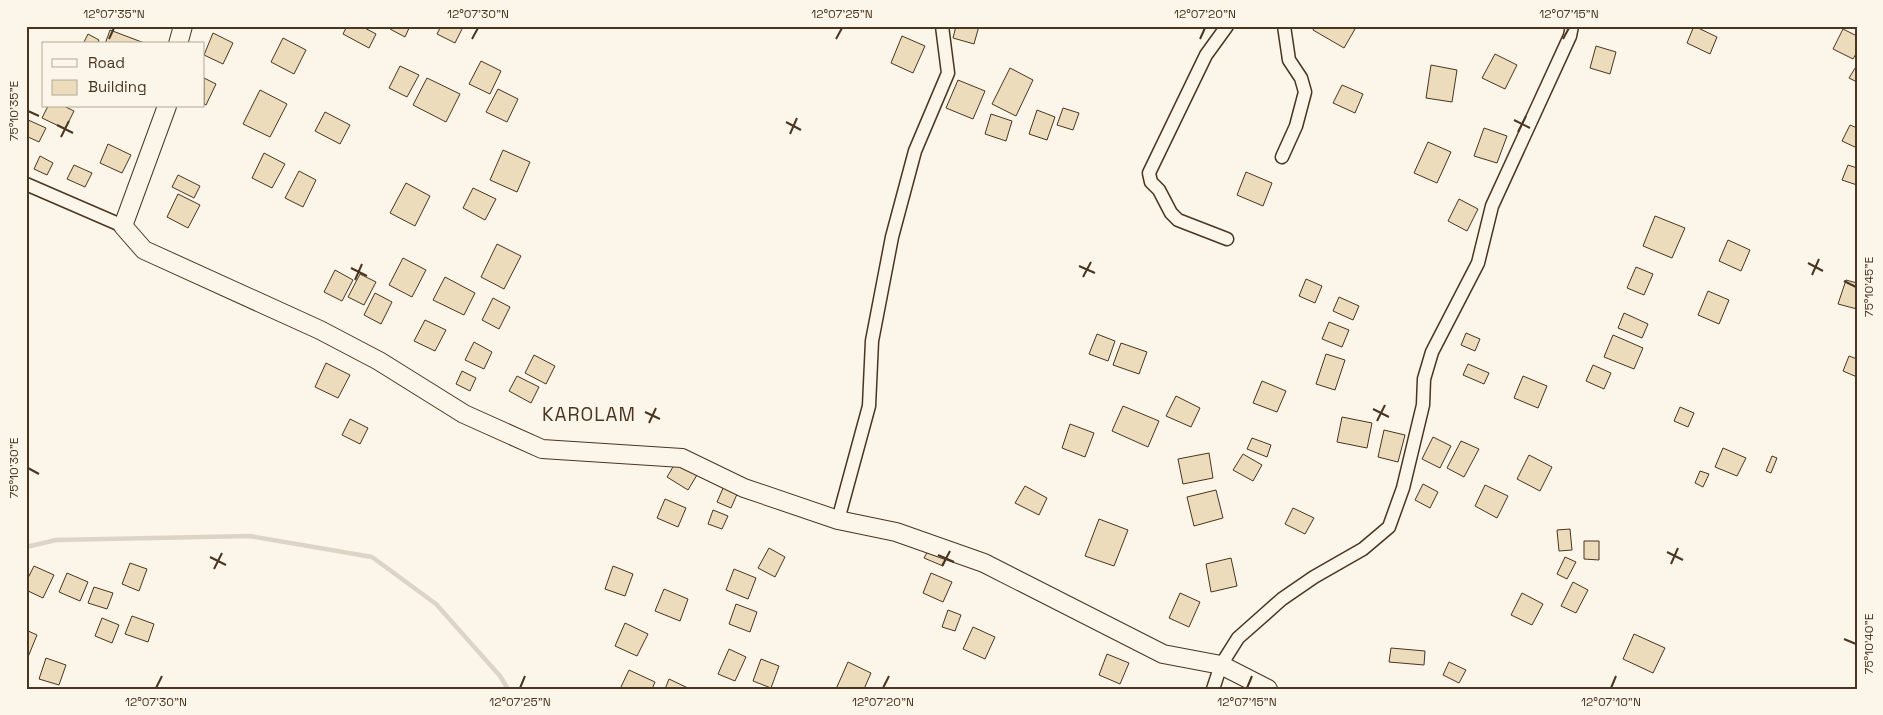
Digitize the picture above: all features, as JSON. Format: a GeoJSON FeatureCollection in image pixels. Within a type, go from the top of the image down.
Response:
{"type":"FeatureCollection","features":[{"type":"Feature","properties":{"kind":"main road"},"geometry":{"type":"LineString","coordinates":[[179,42],[183,26]]}},
{"type":"Feature","properties":{"kind":"main road"},"geometry":{"type":"LineString","coordinates":[[166,108],[123,226],[144,250],[320,330],[379,361],[464,414],[542,449],[682,458],[744,488],[838,520],[896,532],[984,563],[1163,654],[1221,665],[1268,689]]}},
{"type":"Feature","properties":{"kind":"street"},"geometry":{"type":"LineString","coordinates":[[838,520],[869,406],[872,340],[892,237],[915,151],[948,74],[942,26]]}},
{"type":"Feature","properties":{"kind":"street"},"geometry":{"type":"LineString","coordinates":[[1227,26],[1206,55],[1149,173],[1151,182],[1159,190],[1171,213],[1178,220],[1227,239]]}},
{"type":"Feature","properties":{"kind":"street"},"geometry":{"type":"LineString","coordinates":[[1282,157],[1296,126],[1305,92],[1301,78],[1289,60],[1284,26]]}},
{"type":"Feature","properties":{"kind":"street"},"geometry":{"type":"LineString","coordinates":[[1213,689],[1221,665],[1238,638],[1282,599],[1314,577],[1363,549],[1389,527],[1403,488],[1424,405],[1424,379],[1432,352],[1478,263],[1492,206],[1570,36],[1572,26]]}},
{"type":"Feature","properties":{"kind":"street"},"geometry":{"type":"LineString","coordinates":[[26,184],[123,226]]}},
{"type":"Feature","properties":{"kind":"building"},"geometry":{"type":"Polygon","coordinates":[[[347,26],[361,26],[376,34],[369,48],[343,34],[347,26]]]}},
{"type":"Feature","properties":{"kind":"building"},"geometry":{"type":"Polygon","coordinates":[[[392,26],[410,26],[405,37],[390,29],[392,26]]]}},
{"type":"Feature","properties":{"kind":"building"},"geometry":{"type":"Polygon","coordinates":[[[441,26],[463,26],[455,43],[437,34],[441,26]]]}},
{"type":"Feature","properties":{"kind":"building"},"geometry":{"type":"Polygon","coordinates":[[[956,26],[979,26],[974,44],[953,38],[956,26]]]}},
{"type":"Feature","properties":{"kind":"building"},"geometry":{"type":"Polygon","coordinates":[[[1315,26],[1350,26],[1355,29],[1344,48],[1313,30],[1315,26]]]}},
{"type":"Feature","properties":{"kind":"building"},"geometry":{"type":"Polygon","coordinates":[[[1694,26],[1717,37],[1710,54],[1687,43],[1694,26]]]}},
{"type":"Feature","properties":{"kind":"building"},"geometry":{"type":"Polygon","coordinates":[[[1843,29],[1857,36],[1857,52],[1853,59],[1833,49],[1843,29]]]}},
{"type":"Feature","properties":{"kind":"building"},"geometry":{"type":"Polygon","coordinates":[[[110,30],[142,42],[106,42],[110,30]]]}},
{"type":"Feature","properties":{"kind":"building"},"geometry":{"type":"Polygon","coordinates":[[[213,33],[233,43],[223,64],[205,55],[213,33]]]}},
{"type":"Feature","properties":{"kind":"building"},"geometry":{"type":"Polygon","coordinates":[[[88,34],[99,40],[98,42],[84,42],[88,34]]]}},
{"type":"Feature","properties":{"kind":"building"},"geometry":{"type":"Polygon","coordinates":[[[902,36],[925,46],[913,73],[891,63],[902,36]]]}},
{"type":"Feature","properties":{"kind":"building"},"geometry":{"type":"Polygon","coordinates":[[[283,38],[306,50],[294,74],[271,62],[283,38]]]}},
{"type":"Feature","properties":{"kind":"building"},"geometry":{"type":"Polygon","coordinates":[[[1596,46],[1616,52],[1610,74],[1590,68],[1596,46]]]}},
{"type":"Feature","properties":{"kind":"building"},"geometry":{"type":"Polygon","coordinates":[[[1495,54],[1517,65],[1505,89],[1482,78],[1495,54]]]}},
{"type":"Feature","properties":{"kind":"building"},"geometry":{"type":"Polygon","coordinates":[[[481,61],[501,71],[490,94],[469,84],[481,61]]]}},
{"type":"Feature","properties":{"kind":"building"},"geometry":{"type":"Polygon","coordinates":[[[1431,65],[1457,70],[1452,102],[1426,98],[1431,65]]]}},
{"type":"Feature","properties":{"kind":"building"},"geometry":{"type":"Polygon","coordinates":[[[1857,65],[1857,82],[1849,78],[1857,65]]]}},
{"type":"Feature","properties":{"kind":"building"},"geometry":{"type":"Polygon","coordinates":[[[400,66],[419,75],[407,97],[389,88],[400,66]]]}},
{"type":"Feature","properties":{"kind":"building"},"geometry":{"type":"Polygon","coordinates":[[[1010,68],[1033,80],[1016,116],[992,104],[1010,68]]]}},
{"type":"Feature","properties":{"kind":"building"},"geometry":{"type":"Polygon","coordinates":[[[205,78],[216,84],[205,104],[205,78]]]}},
{"type":"Feature","properties":{"kind":"building"},"geometry":{"type":"Polygon","coordinates":[[[427,78],[460,94],[446,122],[413,105],[427,78]]]}},
{"type":"Feature","properties":{"kind":"building"},"geometry":{"type":"Polygon","coordinates":[[[958,80],[985,91],[973,119],[946,108],[958,80]]]}},
{"type":"Feature","properties":{"kind":"building"},"geometry":{"type":"Polygon","coordinates":[[[1342,85],[1363,94],[1355,113],[1333,103],[1342,85]]]}},
{"type":"Feature","properties":{"kind":"building"},"geometry":{"type":"Polygon","coordinates":[[[498,89],[518,99],[507,122],[486,112],[498,89]]]}},
{"type":"Feature","properties":{"kind":"building"},"geometry":{"type":"Polygon","coordinates":[[[260,90],[287,104],[270,137],[243,124],[260,90]]]}},
{"type":"Feature","properties":{"kind":"building"},"geometry":{"type":"Polygon","coordinates":[[[47,108],[68,108],[74,111],[65,129],[42,118],[47,108]]]}},
{"type":"Feature","properties":{"kind":"building"},"geometry":{"type":"Polygon","coordinates":[[[1063,108],[1079,113],[1073,130],[1057,125],[1063,108]]]}},
{"type":"Feature","properties":{"kind":"building"},"geometry":{"type":"Polygon","coordinates":[[[1037,110],[1055,117],[1047,140],[1029,134],[1037,110]]]}},
{"type":"Feature","properties":{"kind":"building"},"geometry":{"type":"Polygon","coordinates":[[[325,112],[350,125],[340,144],[315,131],[325,112]]]}},
{"type":"Feature","properties":{"kind":"building"},"geometry":{"type":"Polygon","coordinates":[[[991,114],[1012,121],[1006,141],[985,134],[991,114]]]}},
{"type":"Feature","properties":{"kind":"building"},"geometry":{"type":"Polygon","coordinates":[[[26,119],[46,128],[39,142],[26,136],[26,119]]]}},
{"type":"Feature","properties":{"kind":"building"},"geometry":{"type":"Polygon","coordinates":[[[1850,125],[1857,128],[1857,148],[1842,141],[1850,125]]]}},
{"type":"Feature","properties":{"kind":"building"},"geometry":{"type":"Polygon","coordinates":[[[1484,128],[1507,136],[1497,163],[1474,156],[1484,128]]]}},
{"type":"Feature","properties":{"kind":"building"},"geometry":{"type":"Polygon","coordinates":[[[1428,142],[1451,152],[1437,183],[1414,173],[1428,142]]]}},
{"type":"Feature","properties":{"kind":"building"},"geometry":{"type":"Polygon","coordinates":[[[108,144],[131,155],[122,173],[100,163],[108,144]]]}},
{"type":"Feature","properties":{"kind":"building"},"geometry":{"type":"Polygon","coordinates":[[[503,150],[530,162],[517,192],[490,180],[503,150]]]}},
{"type":"Feature","properties":{"kind":"building"},"geometry":{"type":"Polygon","coordinates":[[[264,153],[285,164],[272,188],[252,178],[264,153]]]}},
{"type":"Feature","properties":{"kind":"building"},"geometry":{"type":"Polygon","coordinates":[[[40,156],[53,163],[47,175],[34,169],[40,156]]]}},
{"type":"Feature","properties":{"kind":"building"},"geometry":{"type":"Polygon","coordinates":[[[74,165],[92,173],[85,187],[67,179],[74,165]]]}},
{"type":"Feature","properties":{"kind":"building"},"geometry":{"type":"Polygon","coordinates":[[[1848,165],[1857,168],[1857,185],[1842,180],[1848,165]]]}},
{"type":"Feature","properties":{"kind":"building"},"geometry":{"type":"Polygon","coordinates":[[[299,171],[316,180],[303,207],[285,198],[299,171]]]}},
{"type":"Feature","properties":{"kind":"building"},"geometry":{"type":"Polygon","coordinates":[[[1246,172],[1272,183],[1263,206],[1237,195],[1246,172]]]}},
{"type":"Feature","properties":{"kind":"building"},"geometry":{"type":"Polygon","coordinates":[[[178,175],[200,186],[194,198],[172,187],[178,175]]]}},
{"type":"Feature","properties":{"kind":"building"},"geometry":{"type":"Polygon","coordinates":[[[406,183],[430,196],[415,226],[390,213],[406,183]]]}},
{"type":"Feature","properties":{"kind":"building"},"geometry":{"type":"Polygon","coordinates":[[[473,188],[496,199],[485,220],[463,208],[473,188]]]}},
{"type":"Feature","properties":{"kind":"building"},"geometry":{"type":"Polygon","coordinates":[[[178,194],[200,205],[188,228],[167,217],[178,194]]]}},
{"type":"Feature","properties":{"kind":"building"},"geometry":{"type":"Polygon","coordinates":[[[1459,199],[1478,209],[1467,231],[1448,221],[1459,199]]]}},
{"type":"Feature","properties":{"kind":"building"},"geometry":{"type":"Polygon","coordinates":[[[1655,216],[1685,228],[1672,258],[1643,246],[1655,216]]]}},
{"type":"Feature","properties":{"kind":"building"},"geometry":{"type":"Polygon","coordinates":[[[1728,240],[1750,250],[1741,271],[1719,261],[1728,240]]]}},
{"type":"Feature","properties":{"kind":"building"},"geometry":{"type":"Polygon","coordinates":[[[497,244],[521,256],[504,289],[481,277],[497,244]]]}},
{"type":"Feature","properties":{"kind":"building"},"geometry":{"type":"Polygon","coordinates":[[[403,258],[426,270],[412,297],[389,285],[403,258]]]}},
{"type":"Feature","properties":{"kind":"building"},"geometry":{"type":"Polygon","coordinates":[[[1636,267],[1653,274],[1644,295],[1627,288],[1636,267]]]}},
{"type":"Feature","properties":{"kind":"building"},"geometry":{"type":"Polygon","coordinates":[[[335,270],[353,280],[342,301],[324,292],[335,270]]]}},
{"type":"Feature","properties":{"kind":"building"},"geometry":{"type":"Polygon","coordinates":[[[360,274],[376,282],[364,305],[348,297],[360,274]]]}},
{"type":"Feature","properties":{"kind":"building"},"geometry":{"type":"Polygon","coordinates":[[[445,277],[475,293],[464,315],[433,300],[445,277]]]}},
{"type":"Feature","properties":{"kind":"building"},"geometry":{"type":"Polygon","coordinates":[[[1306,279],[1322,286],[1315,303],[1299,296],[1306,279]]]}},
{"type":"Feature","properties":{"kind":"building"},"geometry":{"type":"Polygon","coordinates":[[[1846,280],[1857,283],[1857,309],[1838,304],[1846,280]]]}},
{"type":"Feature","properties":{"kind":"building"},"geometry":{"type":"Polygon","coordinates":[[[1708,291],[1729,300],[1719,324],[1698,315],[1708,291]]]}},
{"type":"Feature","properties":{"kind":"building"},"geometry":{"type":"Polygon","coordinates":[[[375,293],[392,302],[381,324],[364,315],[375,293]]]}},
{"type":"Feature","properties":{"kind":"building"},"geometry":{"type":"Polygon","coordinates":[[[1339,297],[1359,306],[1353,320],[1333,311],[1339,297]]]}},
{"type":"Feature","properties":{"kind":"building"},"geometry":{"type":"Polygon","coordinates":[[[493,298],[510,307],[499,329],[482,320],[493,298]]]}},
{"type":"Feature","properties":{"kind":"building"},"geometry":{"type":"Polygon","coordinates":[[[1624,313],[1648,324],[1642,338],[1618,328],[1624,313]]]}},
{"type":"Feature","properties":{"kind":"building"},"geometry":{"type":"Polygon","coordinates":[[[425,320],[446,330],[435,351],[414,341],[425,320]]]}},
{"type":"Feature","properties":{"kind":"building"},"geometry":{"type":"Polygon","coordinates":[[[1329,322],[1349,330],[1342,347],[1322,339],[1329,322]]]}},
{"type":"Feature","properties":{"kind":"building"},"geometry":{"type":"Polygon","coordinates":[[[1466,333],[1480,339],[1475,351],[1461,345],[1466,333]]]}},
{"type":"Feature","properties":{"kind":"building"},"geometry":{"type":"Polygon","coordinates":[[[1097,334],[1115,341],[1108,361],[1089,354],[1097,334]]]}},
{"type":"Feature","properties":{"kind":"building"},"geometry":{"type":"Polygon","coordinates":[[[1613,335],[1643,348],[1634,369],[1604,357],[1613,335]]]}},
{"type":"Feature","properties":{"kind":"building"},"geometry":{"type":"Polygon","coordinates":[[[474,342],[492,352],[484,369],[465,360],[474,342]]]}},
{"type":"Feature","properties":{"kind":"building"},"geometry":{"type":"Polygon","coordinates":[[[1121,343],[1147,352],[1139,374],[1113,365],[1121,343]]]}},
{"type":"Feature","properties":{"kind":"building"},"geometry":{"type":"Polygon","coordinates":[[[1326,354],[1345,360],[1335,390],[1316,384],[1326,354]]]}},
{"type":"Feature","properties":{"kind":"building"},"geometry":{"type":"Polygon","coordinates":[[[534,355],[555,366],[546,384],[525,373],[534,355]]]}},
{"type":"Feature","properties":{"kind":"building"},"geometry":{"type":"Polygon","coordinates":[[[1849,356],[1857,359],[1857,377],[1843,371],[1849,356]]]}},
{"type":"Feature","properties":{"kind":"building"},"geometry":{"type":"Polygon","coordinates":[[[326,363],[350,375],[338,398],[315,387],[326,363]]]}},
{"type":"Feature","properties":{"kind":"building"},"geometry":{"type":"Polygon","coordinates":[[[1468,364],[1489,373],[1484,384],[1463,375],[1468,364]]]}},
{"type":"Feature","properties":{"kind":"building"},"geometry":{"type":"Polygon","coordinates":[[[1593,365],[1611,373],[1604,389],[1586,381],[1593,365]]]}},
{"type":"Feature","properties":{"kind":"building"},"geometry":{"type":"Polygon","coordinates":[[[462,371],[476,378],[470,391],[456,384],[462,371]]]}},
{"type":"Feature","properties":{"kind":"building"},"geometry":{"type":"Polygon","coordinates":[[[517,376],[539,387],[531,403],[509,391],[517,376]]]}},
{"type":"Feature","properties":{"kind":"building"},"geometry":{"type":"Polygon","coordinates":[[[1523,376],[1547,386],[1538,408],[1514,398],[1523,376]]]}},
{"type":"Feature","properties":{"kind":"building"},"geometry":{"type":"Polygon","coordinates":[[[1262,381],[1286,391],[1277,412],[1253,403],[1262,381]]]}},
{"type":"Feature","properties":{"kind":"building"},"geometry":{"type":"Polygon","coordinates":[[[1176,396],[1200,408],[1191,427],[1166,416],[1176,396]]]}},
{"type":"Feature","properties":{"kind":"building"},"geometry":{"type":"Polygon","coordinates":[[[1123,406],[1159,421],[1148,447],[1112,431],[1123,406]]]}},
{"type":"Feature","properties":{"kind":"building"},"geometry":{"type":"Polygon","coordinates":[[[1680,407],[1694,413],[1688,427],[1674,421],[1680,407]]]}},
{"type":"Feature","properties":{"kind":"building"},"geometry":{"type":"Polygon","coordinates":[[[1342,417],[1372,423],[1367,448],[1337,442],[1342,417]]]}},
{"type":"Feature","properties":{"kind":"building"},"geometry":{"type":"Polygon","coordinates":[[[350,419],[368,428],[360,444],[342,435],[350,419]]]}},
{"type":"Feature","properties":{"kind":"building"},"geometry":{"type":"Polygon","coordinates":[[[1070,424],[1094,433],[1085,457],[1062,448],[1070,424]]]}},
{"type":"Feature","properties":{"kind":"building"},"geometry":{"type":"Polygon","coordinates":[[[1384,430],[1405,435],[1398,462],[1378,457],[1384,430]]]}},
{"type":"Feature","properties":{"kind":"building"},"geometry":{"type":"Polygon","coordinates":[[[1433,437],[1451,446],[1440,468],[1422,459],[1433,437]]]}},
{"type":"Feature","properties":{"kind":"building"},"geometry":{"type":"Polygon","coordinates":[[[1252,438],[1271,445],[1267,457],[1247,449],[1252,438]]]}},
{"type":"Feature","properties":{"kind":"building"},"geometry":{"type":"Polygon","coordinates":[[[1461,441],[1479,449],[1464,477],[1447,468],[1461,441]]]}},
{"type":"Feature","properties":{"kind":"building"},"geometry":{"type":"Polygon","coordinates":[[[1723,448],[1746,458],[1737,476],[1715,467],[1723,448]]]}},
{"type":"Feature","properties":{"kind":"building"},"geometry":{"type":"Polygon","coordinates":[[[1209,453],[1213,478],[1183,484],[1178,459],[1209,453]]]}},
{"type":"Feature","properties":{"kind":"building"},"geometry":{"type":"Polygon","coordinates":[[[1243,454],[1262,465],[1253,481],[1233,470],[1243,454]]]}},
{"type":"Feature","properties":{"kind":"building"},"geometry":{"type":"Polygon","coordinates":[[[1529,455],[1552,467],[1540,491],[1517,479],[1529,455]]]}},
{"type":"Feature","properties":{"kind":"building"},"geometry":{"type":"Polygon","coordinates":[[[1772,456],[1777,458],[1771,473],[1766,471],[1772,456]]]}},
{"type":"Feature","properties":{"kind":"building"},"geometry":{"type":"Polygon","coordinates":[[[676,462],[697,475],[688,490],[667,477],[676,462]]]}},
{"type":"Feature","properties":{"kind":"building"},"geometry":{"type":"Polygon","coordinates":[[[1700,471],[1709,474],[1703,487],[1695,483],[1700,471]]]}},
{"type":"Feature","properties":{"kind":"building"},"geometry":{"type":"Polygon","coordinates":[[[1423,484],[1438,492],[1430,508],[1415,500],[1423,484]]]}},
{"type":"Feature","properties":{"kind":"building"},"geometry":{"type":"Polygon","coordinates":[[[1485,485],[1508,496],[1497,518],[1475,506],[1485,485]]]}},
{"type":"Feature","properties":{"kind":"building"},"geometry":{"type":"Polygon","coordinates":[[[724,486],[738,492],[731,508],[717,502],[724,486]]]}},
{"type":"Feature","properties":{"kind":"building"},"geometry":{"type":"Polygon","coordinates":[[[1025,486],[1047,498],[1039,515],[1015,503],[1025,486]]]}},
{"type":"Feature","properties":{"kind":"building"},"geometry":{"type":"Polygon","coordinates":[[[1216,490],[1223,518],[1194,526],[1187,497],[1216,490]]]}},
{"type":"Feature","properties":{"kind":"building"},"geometry":{"type":"Polygon","coordinates":[[[665,499],[686,508],[678,527],[657,518],[665,499]]]}},
{"type":"Feature","properties":{"kind":"building"},"geometry":{"type":"Polygon","coordinates":[[[1293,508],[1314,518],[1305,534],[1285,524],[1293,508]]]}},
{"type":"Feature","properties":{"kind":"building"},"geometry":{"type":"Polygon","coordinates":[[[713,510],[728,516],[722,529],[708,524],[713,510]]]}},
{"type":"Feature","properties":{"kind":"building"},"geometry":{"type":"Polygon","coordinates":[[[1099,519],[1128,530],[1114,566],[1085,556],[1099,519]]]}},
{"type":"Feature","properties":{"kind":"building"},"geometry":{"type":"Polygon","coordinates":[[[1570,529],[1572,550],[1559,551],[1557,530],[1570,529]]]}},
{"type":"Feature","properties":{"kind":"building"},"geometry":{"type":"Polygon","coordinates":[[[1584,541],[1599,541],[1599,560],[1584,559],[1584,541]]]}},
{"type":"Feature","properties":{"kind":"building"},"geometry":{"type":"Polygon","coordinates":[[[930,547],[948,555],[943,566],[924,558],[930,547]]]}},
{"type":"Feature","properties":{"kind":"building"},"geometry":{"type":"Polygon","coordinates":[[[769,548],[785,557],[775,577],[758,568],[769,548]]]}},
{"type":"Feature","properties":{"kind":"building"},"geometry":{"type":"Polygon","coordinates":[[[1565,557],[1576,562],[1567,579],[1557,574],[1565,557]]]}},
{"type":"Feature","properties":{"kind":"building"},"geometry":{"type":"Polygon","coordinates":[[[1231,558],[1237,586],[1211,592],[1206,564],[1231,558]]]}},
{"type":"Feature","properties":{"kind":"building"},"geometry":{"type":"Polygon","coordinates":[[[130,563],[147,569],[139,591],[122,584],[130,563]]]}},
{"type":"Feature","properties":{"kind":"building"},"geometry":{"type":"Polygon","coordinates":[[[34,566],[54,575],[43,598],[26,590],[26,582],[34,566]]]}},
{"type":"Feature","properties":{"kind":"building"},"geometry":{"type":"Polygon","coordinates":[[[613,566],[633,574],[625,596],[605,589],[613,566]]]}},
{"type":"Feature","properties":{"kind":"building"},"geometry":{"type":"Polygon","coordinates":[[[734,569],[756,578],[748,599],[726,590],[734,569]]]}},
{"type":"Feature","properties":{"kind":"building"},"geometry":{"type":"Polygon","coordinates":[[[67,573],[88,582],[80,601],[59,592],[67,573]]]}},
{"type":"Feature","properties":{"kind":"building"},"geometry":{"type":"Polygon","coordinates":[[[931,573],[952,582],[943,602],[923,593],[931,573]]]}},
{"type":"Feature","properties":{"kind":"building"},"geometry":{"type":"Polygon","coordinates":[[[1573,582],[1588,590],[1576,613],[1561,606],[1573,582]]]}},
{"type":"Feature","properties":{"kind":"building"},"geometry":{"type":"Polygon","coordinates":[[[94,587],[113,593],[107,609],[88,603],[94,587]]]}},
{"type":"Feature","properties":{"kind":"building"},"geometry":{"type":"Polygon","coordinates":[[[664,589],[688,599],[680,621],[655,611],[664,589]]]}},
{"type":"Feature","properties":{"kind":"building"},"geometry":{"type":"Polygon","coordinates":[[[1180,593],[1200,602],[1189,627],[1169,618],[1180,593]]]}},
{"type":"Feature","properties":{"kind":"building"},"geometry":{"type":"Polygon","coordinates":[[[1522,593],[1543,604],[1532,625],[1511,615],[1522,593]]]}},
{"type":"Feature","properties":{"kind":"building"},"geometry":{"type":"Polygon","coordinates":[[[736,604],[757,612],[750,632],[729,624],[736,604]]]}},
{"type":"Feature","properties":{"kind":"building"},"geometry":{"type":"Polygon","coordinates":[[[948,610],[961,615],[955,631],[942,627],[948,610]]]}},
{"type":"Feature","properties":{"kind":"building"},"geometry":{"type":"Polygon","coordinates":[[[132,616],[154,624],[148,642],[125,634],[132,616]]]}},
{"type":"Feature","properties":{"kind":"building"},"geometry":{"type":"Polygon","coordinates":[[[102,618],[119,625],[112,643],[95,636],[102,618]]]}},
{"type":"Feature","properties":{"kind":"building"},"geometry":{"type":"Polygon","coordinates":[[[625,623],[648,634],[637,656],[615,646],[625,623]]]}},
{"type":"Feature","properties":{"kind":"building"},"geometry":{"type":"Polygon","coordinates":[[[973,627],[995,637],[985,659],[963,649],[973,627]]]}},
{"type":"Feature","properties":{"kind":"building"},"geometry":{"type":"Polygon","coordinates":[[[26,630],[37,635],[28,657],[26,656],[26,630]]]}},
{"type":"Feature","properties":{"kind":"building"},"geometry":{"type":"Polygon","coordinates":[[[1634,634],[1665,648],[1653,673],[1623,659],[1634,634]]]}},
{"type":"Feature","properties":{"kind":"building"},"geometry":{"type":"Polygon","coordinates":[[[1391,648],[1425,651],[1424,665],[1389,662],[1391,648]]]}},
{"type":"Feature","properties":{"kind":"building"},"geometry":{"type":"Polygon","coordinates":[[[729,649],[746,657],[735,681],[718,674],[729,649]]]}},
{"type":"Feature","properties":{"kind":"building"},"geometry":{"type":"Polygon","coordinates":[[[1107,654],[1129,663],[1120,684],[1099,675],[1107,654]]]}},
{"type":"Feature","properties":{"kind":"building"},"geometry":{"type":"Polygon","coordinates":[[[46,658],[66,665],[59,685],[39,679],[46,658]]]}},
{"type":"Feature","properties":{"kind":"building"},"geometry":{"type":"Polygon","coordinates":[[[761,659],[779,666],[771,688],[753,681],[761,659]]]}},
{"type":"Feature","properties":{"kind":"building"},"geometry":{"type":"Polygon","coordinates":[[[848,662],[871,673],[864,689],[836,689],[848,662]]]}},
{"type":"Feature","properties":{"kind":"building"},"geometry":{"type":"Polygon","coordinates":[[[1449,662],[1466,670],[1459,683],[1443,675],[1449,662]]]}},
{"type":"Feature","properties":{"kind":"building"},"geometry":{"type":"Polygon","coordinates":[[[629,670],[655,682],[652,689],[620,689],[629,670]]]}},
{"type":"Feature","properties":{"kind":"building"},"geometry":{"type":"Polygon","coordinates":[[[669,679],[688,688],[688,689],[665,689],[669,679]]]}},
{"type":"Feature","properties":{"kind":"waterway"},"geometry":{"type":"LineString","coordinates":[[26,547],[56,540],[250,536],[372,557],[436,604],[500,676],[508,689]]}},
{"type":"Feature","properties":{"kind":"district","name":"KAROLAM"},"geometry":{"type":"Point","coordinates":[589,414]}}]}
